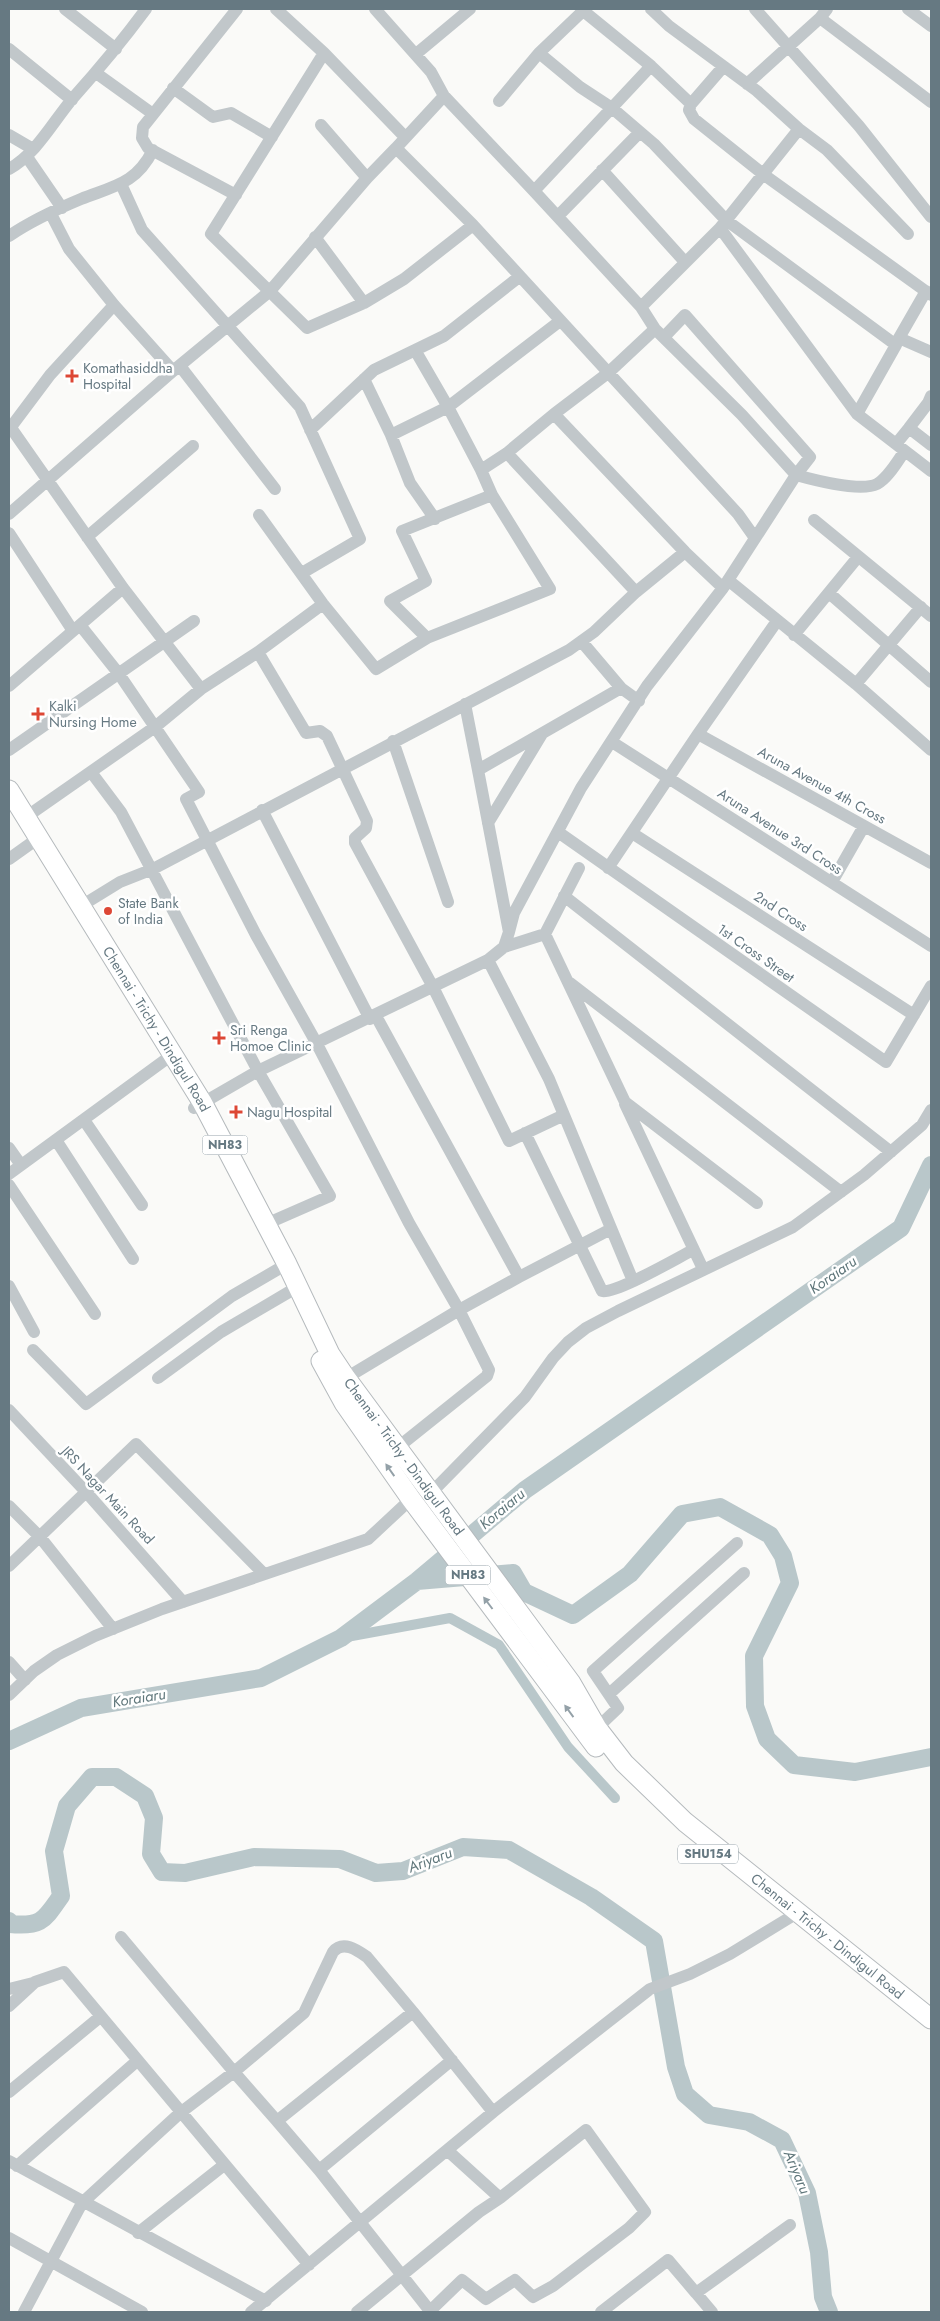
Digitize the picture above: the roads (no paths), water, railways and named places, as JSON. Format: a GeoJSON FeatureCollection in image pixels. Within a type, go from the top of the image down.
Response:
{"type":"FeatureCollection","features":[{"type":"Feature","properties":{"kind":"highway","name":"Chennai - Trichy - Dindigul Road"},"geometry":{"type":"LineString","coordinates":[[9,790],[17,813],[165,1060],[198,1105],[282,1267],[330,1354],[433,1498],[603,1757],[660,1815],[931,2019]]}},
{"type":"Feature","properties":{"kind":"highway","name":"Chennai - Trichy - Dindigul Road"},"geometry":{"type":"LineString","coordinates":[[35,842],[81,906],[266,1224],[289,1292],[320,1359],[344,1403],[415,1504],[525,1636],[571,1683],[597,1728],[624,1763],[685,1822],[931,2033]]}},
{"type":"Feature","properties":{"kind":"street"},"geometry":{"type":"LineString","coordinates":[[64,9],[116,50]]}},
{"type":"Feature","properties":{"kind":"street"},"geometry":{"type":"LineString","coordinates":[[9,170],[30,153],[72,100],[116,50],[146,9]]}},
{"type":"Feature","properties":{"kind":"street"},"geometry":{"type":"LineString","coordinates":[[236,195],[148,148],[142,138],[143,127],[237,9]]}},
{"type":"Feature","properties":{"kind":"street"},"geometry":{"type":"LineString","coordinates":[[276,9],[324,53],[405,138]]}},
{"type":"Feature","properties":{"kind":"street"},"geometry":{"type":"LineString","coordinates":[[375,9],[431,72],[444,96],[558,216],[640,307],[660,333],[742,415],[796,476],[849,486],[877,484],[886,476],[909,428],[930,401]]}},
{"type":"Feature","properties":{"kind":"street"},"geometry":{"type":"LineString","coordinates":[[416,54],[470,9]]}},
{"type":"Feature","properties":{"kind":"street"},"geometry":{"type":"LineString","coordinates":[[651,9],[669,26],[747,84],[799,129],[827,150],[908,234]]}},
{"type":"Feature","properties":{"kind":"street"},"geometry":{"type":"LineString","coordinates":[[755,9],[858,126],[931,217]]}},
{"type":"Feature","properties":{"kind":"street"},"geometry":{"type":"LineString","coordinates":[[908,9],[931,26]]}},
{"type":"Feature","properties":{"kind":"street"},"geometry":{"type":"LineString","coordinates":[[498,101],[539,53],[582,10],[651,66],[691,104]]}},
{"type":"Feature","properties":{"kind":"street"},"geometry":{"type":"LineString","coordinates":[[747,84],[823,14],[931,102]]}},
{"type":"Feature","properties":{"kind":"street"},"geometry":{"type":"LineString","coordinates":[[9,49],[72,100]]}},
{"type":"Feature","properties":{"kind":"street"},"geometry":{"type":"LineString","coordinates":[[324,53],[211,234],[308,328],[364,303],[404,279],[473,225]]}},
{"type":"Feature","properties":{"kind":"street"},"geometry":{"type":"LineString","coordinates":[[539,53],[580,87],[612,108],[654,144],[723,224],[857,414],[931,471]]}},
{"type":"Feature","properties":{"kind":"street"},"geometry":{"type":"LineString","coordinates":[[534,191],[651,66]]}},
{"type":"Feature","properties":{"kind":"street"},"geometry":{"type":"LineString","coordinates":[[723,67],[691,104],[689,110],[694,119],[763,174],[928,293],[898,341],[857,414]]}},
{"type":"Feature","properties":{"kind":"street"},"geometry":{"type":"LineString","coordinates":[[96,73],[153,114]]}},
{"type":"Feature","properties":{"kind":"street"},"geometry":{"type":"LineString","coordinates":[[173,88],[213,116],[231,112],[272,137]]}},
{"type":"Feature","properties":{"kind":"street"},"geometry":{"type":"LineString","coordinates":[[9,514],[270,291],[367,178],[444,96]]}},
{"type":"Feature","properties":{"kind":"street"},"geometry":{"type":"LineString","coordinates":[[321,125],[367,178]]}},
{"type":"Feature","properties":{"kind":"street"},"geometry":{"type":"LineString","coordinates":[[640,307],[723,224],[799,129]]}},
{"type":"Feature","properties":{"kind":"street"},"geometry":{"type":"LineString","coordinates":[[558,216],[640,132]]}},
{"type":"Feature","properties":{"kind":"street"},"geometry":{"type":"LineString","coordinates":[[9,135],[30,153],[57,211],[69,249],[114,305],[177,369],[275,489]]}},
{"type":"Feature","properties":{"kind":"street"},"geometry":{"type":"LineString","coordinates":[[396,148],[473,225],[738,514],[755,538]]}},
{"type":"Feature","properties":{"kind":"street"},"geometry":{"type":"LineString","coordinates":[[9,236],[27,223],[80,199],[122,184],[140,171],[153,150]]}},
{"type":"Feature","properties":{"kind":"street"},"geometry":{"type":"LineString","coordinates":[[602,170],[685,262]]}},
{"type":"Feature","properties":{"kind":"street"},"geometry":{"type":"LineString","coordinates":[[122,184],[142,230],[227,328],[300,407],[360,539],[302,573]]}},
{"type":"Feature","properties":{"kind":"street"},"geometry":{"type":"LineString","coordinates":[[723,224],[898,341],[931,352]]}},
{"type":"Feature","properties":{"kind":"street"},"geometry":{"type":"LineString","coordinates":[[315,237],[364,303]]}},
{"type":"Feature","properties":{"kind":"street"},"geometry":{"type":"LineString","coordinates":[[310,430],[374,370],[444,336],[519,277]]}},
{"type":"Feature","properties":{"kind":"street"},"geometry":{"type":"LineString","coordinates":[[114,305],[50,376],[10,426],[123,588],[201,689]]}},
{"type":"Feature","properties":{"kind":"street"},"geometry":{"type":"LineString","coordinates":[[481,470],[507,453],[554,414],[685,315],[810,457],[725,584],[647,686],[581,788],[514,913],[504,947]]}},
{"type":"Feature","properties":{"kind":"street"},"geometry":{"type":"LineString","coordinates":[[391,435],[448,407],[560,321]]}},
{"type":"Feature","properties":{"kind":"street"},"geometry":{"type":"LineString","coordinates":[[259,514],[323,604],[376,669],[427,638],[550,589],[492,495],[448,407],[415,350]]}},
{"type":"Feature","properties":{"kind":"street"},"geometry":{"type":"LineString","coordinates":[[364,379],[391,435],[410,483],[435,519]]}},
{"type":"Feature","properties":{"kind":"street"},"geometry":{"type":"LineString","coordinates":[[554,414],[685,552],[725,584],[777,621],[929,744]]}},
{"type":"Feature","properties":{"kind":"street"},"geometry":{"type":"LineString","coordinates":[[909,428],[931,445]]}},
{"type":"Feature","properties":{"kind":"street"},"geometry":{"type":"LineString","coordinates":[[87,537],[193,446]]}},
{"type":"Feature","properties":{"kind":"street"},"geometry":{"type":"LineString","coordinates":[[507,453],[636,592]]}},
{"type":"Feature","properties":{"kind":"street"},"geometry":{"type":"LineString","coordinates":[[427,638],[390,600],[426,581],[402,531],[492,495]]}},
{"type":"Feature","properties":{"kind":"street"},"geometry":{"type":"LineString","coordinates":[[814,520],[931,616]]}},
{"type":"Feature","properties":{"kind":"street"},"geometry":{"type":"LineString","coordinates":[[9,533],[76,628],[119,674],[199,792],[186,799],[208,838],[256,935],[317,1044],[409,1223],[489,1370],[488,1376],[397,1448]]}},
{"type":"Feature","properties":{"kind":"street"},"geometry":{"type":"LineString","coordinates":[[81,906],[120,882],[153,869],[208,838],[582,642],[636,592],[685,552]]}},
{"type":"Feature","properties":{"kind":"street"},"geometry":{"type":"LineString","coordinates":[[794,635],[858,557]]}},
{"type":"Feature","properties":{"kind":"street"},"geometry":{"type":"LineString","coordinates":[[9,686],[123,588]]}},
{"type":"Feature","properties":{"kind":"street"},"geometry":{"type":"LineString","coordinates":[[829,593],[931,682]]}},
{"type":"Feature","properties":{"kind":"street"},"geometry":{"type":"LineString","coordinates":[[17,813],[92,772],[155,727],[201,689],[258,652],[323,604]]}},
{"type":"Feature","properties":{"kind":"street"},"geometry":{"type":"LineString","coordinates":[[856,684],[921,607]]}},
{"type":"Feature","properties":{"kind":"street"},"geometry":{"type":"LineString","coordinates":[[9,750],[194,621]]}},
{"type":"Feature","properties":{"kind":"street"},"geometry":{"type":"LineString","coordinates":[[608,868],[777,621]]}},
{"type":"Feature","properties":{"kind":"street"},"geometry":{"type":"LineString","coordinates":[[582,642],[621,688],[638,701]]}},
{"type":"Feature","properties":{"kind":"street"},"geometry":{"type":"LineString","coordinates":[[258,652],[306,733],[320,731],[327,736],[367,821],[366,828],[355,838],[355,843],[433,988],[509,1141],[564,1115]]}},
{"type":"Feature","properties":{"kind":"street"},"geometry":{"type":"LineString","coordinates":[[478,770],[621,688]]}},
{"type":"Feature","properties":{"kind":"street"},"geometry":{"type":"LineString","coordinates":[[464,704],[509,932]]}},
{"type":"Feature","properties":{"kind":"street"},"geometry":{"type":"LineString","coordinates":[[488,823],[543,733]]}},
{"type":"Feature","properties":{"kind":"street","name":"Aruna Avenue 4th Cross"},"geometry":{"type":"LineString","coordinates":[[698,734],[931,863]]}},
{"type":"Feature","properties":{"kind":"street"},"geometry":{"type":"LineString","coordinates":[[392,741],[448,902]]}},
{"type":"Feature","properties":{"kind":"street","name":"Aruna Avenue 3rd Cross"},"geometry":{"type":"LineString","coordinates":[[612,742],[931,946]]}},
{"type":"Feature","properties":{"kind":"street"},"geometry":{"type":"LineString","coordinates":[[92,772],[121,812],[153,869],[258,1071],[330,1196],[266,1224]]}},
{"type":"Feature","properties":{"kind":"street"},"geometry":{"type":"LineString","coordinates":[[262,810],[373,1017],[519,1278]]}},
{"type":"Feature","properties":{"kind":"street"},"geometry":{"type":"LineString","coordinates":[[832,882],[864,826]]}},
{"type":"Feature","properties":{"kind":"street","name":"1st Cross Street"},"geometry":{"type":"LineString","coordinates":[[558,832],[886,1062],[914,1015]]}},
{"type":"Feature","properties":{"kind":"street","name":"2nd Cross"},"geometry":{"type":"LineString","coordinates":[[632,832],[914,1015]]}},
{"type":"Feature","properties":{"kind":"street"},"geometry":{"type":"LineString","coordinates":[[9,859],[35,842]]}},
{"type":"Feature","properties":{"kind":"street"},"geometry":{"type":"LineString","coordinates":[[198,1105],[258,1071],[488,960],[504,947],[545,934],[579,868]]}},
{"type":"Feature","properties":{"kind":"street"},"geometry":{"type":"LineString","coordinates":[[564,896],[891,1152]]}},
{"type":"Feature","properties":{"kind":"street"},"geometry":{"type":"LineString","coordinates":[[545,934],[703,1269]]}},
{"type":"Feature","properties":{"kind":"street"},"geometry":{"type":"LineString","coordinates":[[488,960],[549,1079],[633,1281]]}},
{"type":"Feature","properties":{"kind":"street"},"geometry":{"type":"LineString","coordinates":[[566,980],[841,1192]]}},
{"type":"Feature","properties":{"kind":"street"},"geometry":{"type":"LineString","coordinates":[[914,1015],[931,986]]}},
{"type":"Feature","properties":{"kind":"street"},"geometry":{"type":"LineString","coordinates":[[9,1174],[165,1060]]}},
{"type":"Feature","properties":{"kind":"street"},"geometry":{"type":"LineString","coordinates":[[625,1102],[757,1203]]}},
{"type":"Feature","properties":{"kind":"street"},"geometry":{"type":"LineString","coordinates":[[433,1498],[525,1397],[552,1358],[568,1342],[586,1328],[618,1311],[793,1226],[841,1192],[891,1152],[922,1125],[931,1110]]}},
{"type":"Feature","properties":{"kind":"street"},"geometry":{"type":"LineString","coordinates":[[84,1120],[142,1205]]}},
{"type":"Feature","properties":{"kind":"street"},"geometry":{"type":"LineString","coordinates":[[525,1133],[602,1291],[607,1292],[633,1281],[693,1250]]}},
{"type":"Feature","properties":{"kind":"street"},"geometry":{"type":"LineString","coordinates":[[56,1140],[133,1259]]}},
{"type":"Feature","properties":{"kind":"street"},"geometry":{"type":"LineString","coordinates":[[9,1148],[22,1165]]}},
{"type":"Feature","properties":{"kind":"street"},"geometry":{"type":"LineString","coordinates":[[9,1185],[95,1314]]}},
{"type":"Feature","properties":{"kind":"street"},"geometry":{"type":"LineString","coordinates":[[346,1378],[458,1310],[611,1229]]}},
{"type":"Feature","properties":{"kind":"street"},"geometry":{"type":"LineString","coordinates":[[33,1350],[86,1404],[232,1296],[282,1267]]}},
{"type":"Feature","properties":{"kind":"street"},"geometry":{"type":"LineString","coordinates":[[9,1286],[34,1332]]}},
{"type":"Feature","properties":{"kind":"street"},"geometry":{"type":"LineString","coordinates":[[158,1378],[222,1332],[289,1292]]}},
{"type":"Feature","properties":{"kind":"street","name":"JRS Nagar Main Road"},"geometry":{"type":"LineString","coordinates":[[9,1410],[87,1493],[183,1602]]}},
{"type":"Feature","properties":{"kind":"street"},"geometry":{"type":"LineString","coordinates":[[9,1566],[136,1444],[264,1574]]}},
{"type":"Feature","properties":{"kind":"street"},"geometry":{"type":"LineString","coordinates":[[9,1695],[34,1671],[57,1655],[113,1629],[183,1602],[368,1539],[415,1504]]}},
{"type":"Feature","properties":{"kind":"street"},"geometry":{"type":"LineString","coordinates":[[9,1506],[40,1537],[113,1629]]}},
{"type":"Feature","properties":{"kind":"street"},"geometry":{"type":"LineString","coordinates":[[597,1728],[618,1708],[593,1671],[737,1544]]}},
{"type":"Feature","properties":{"kind":"street"},"geometry":{"type":"LineString","coordinates":[[609,1694],[744,1574]]}},
{"type":"Feature","properties":{"kind":"street"},"geometry":{"type":"LineString","coordinates":[[9,1662],[25,1680]]}},
{"type":"Feature","properties":{"kind":"street"},"geometry":{"type":"LineString","coordinates":[[251,2312],[266,2302],[493,2112],[640,1996],[650,1989],[690,1974],[730,1954],[793,1915]]}},
{"type":"Feature","properties":{"kind":"street"},"geometry":{"type":"LineString","coordinates":[[121,1937],[319,2170],[361,2222],[403,2275],[431,2311],[462,2280],[486,2299],[515,2280],[533,2297],[553,2286],[629,2228],[645,2212],[586,2130],[500,2198],[479,2212],[403,2275],[357,2312]]}},
{"type":"Feature","properties":{"kind":"street"},"geometry":{"type":"LineString","coordinates":[[24,2312],[82,2203],[180,2113],[234,2072],[304,2013],[333,1952],[340,1946],[353,1948],[367,1957],[493,2112]]}},
{"type":"Feature","properties":{"kind":"street"},"geometry":{"type":"LineString","coordinates":[[9,1989],[64,1972],[309,2265]]}},
{"type":"Feature","properties":{"kind":"street"},"geometry":{"type":"LineString","coordinates":[[9,2006],[35,1982]]}},
{"type":"Feature","properties":{"kind":"street"},"geometry":{"type":"LineString","coordinates":[[276,2121],[413,2012]]}},
{"type":"Feature","properties":{"kind":"street"},"geometry":{"type":"LineString","coordinates":[[9,2092],[100,2017]]}},
{"type":"Feature","properties":{"kind":"street"},"geometry":{"type":"LineString","coordinates":[[319,2170],[452,2060]]}},
{"type":"Feature","properties":{"kind":"street"},"geometry":{"type":"LineString","coordinates":[[137,2061],[13,2163],[82,2203],[266,2302]]}},
{"type":"Feature","properties":{"kind":"street"},"geometry":{"type":"LineString","coordinates":[[447,2150],[500,2198]]}},
{"type":"Feature","properties":{"kind":"street"},"geometry":{"type":"LineString","coordinates":[[138,2233],[224,2165]]}},
{"type":"Feature","properties":{"kind":"street"},"geometry":{"type":"LineString","coordinates":[[696,2293],[790,2225]]}},
{"type":"Feature","properties":{"kind":"street"},"geometry":{"type":"LineString","coordinates":[[9,2238],[142,2312]]}},
{"type":"Feature","properties":{"kind":"street"},"geometry":{"type":"LineString","coordinates":[[608,2310],[668,2260],[712,2312]]}},
{"type":"Feature","properties":{"kind":"waterway","name":"Koraiaru"},"geometry":{"type":"LineString","coordinates":[[9,1741],[81,1708],[261,1678],[341,1638],[417,1581],[525,1490],[901,1228],[931,1165]]}},
{"type":"Feature","properties":{"kind":"waterway"},"geometry":{"type":"LineString","coordinates":[[417,1581],[513,1573],[524,1592],[573,1615],[630,1574],[682,1514],[720,1507],[770,1535],[783,1556],[790,1583],[754,1656],[755,1706],[767,1739],[794,1765],[855,1772],[931,1757]]}},
{"type":"Feature","properties":{"kind":"waterway"},"geometry":{"type":"LineString","coordinates":[[341,1638],[450,1618],[499,1645],[568,1747],[615,1798]]}},
{"type":"Feature","properties":{"kind":"waterway","name":"Ariyaru"},"geometry":{"type":"LineString","coordinates":[[9,1921],[10,1924],[21,1925],[36,1923],[46,1916],[61,1896],[54,1851],[67,1806],[92,1777],[116,1777],[145,1796],[154,1818],[151,1854],[162,1872],[185,1873],[254,1857],[340,1859],[376,1873],[403,1871],[463,1847],[509,1850],[591,1897],[654,1941],[676,2067],[685,2094],[709,2115],[749,2122],[782,2140],[807,2193],[819,2252],[823,2297],[829,2312]]}},
{"type":"Feature","properties":{"kind":"place","name":"Komathasiddha Hospital"},"geometry":{"type":"Point","coordinates":[72,376]}},
{"type":"Feature","properties":{"kind":"place","name":"Kalki Nursing Home"},"geometry":{"type":"Point","coordinates":[38,714]}},
{"type":"Feature","properties":{"kind":"place","name":"State Bank of India"},"geometry":{"type":"Point","coordinates":[108,911]}},
{"type":"Feature","properties":{"kind":"place","name":"Sri Renga Homoe Clinic"},"geometry":{"type":"Point","coordinates":[219,1038]}},
{"type":"Feature","properties":{"kind":"place","name":"Nagu Hospital"},"geometry":{"type":"Point","coordinates":[236,1112]}}]}
